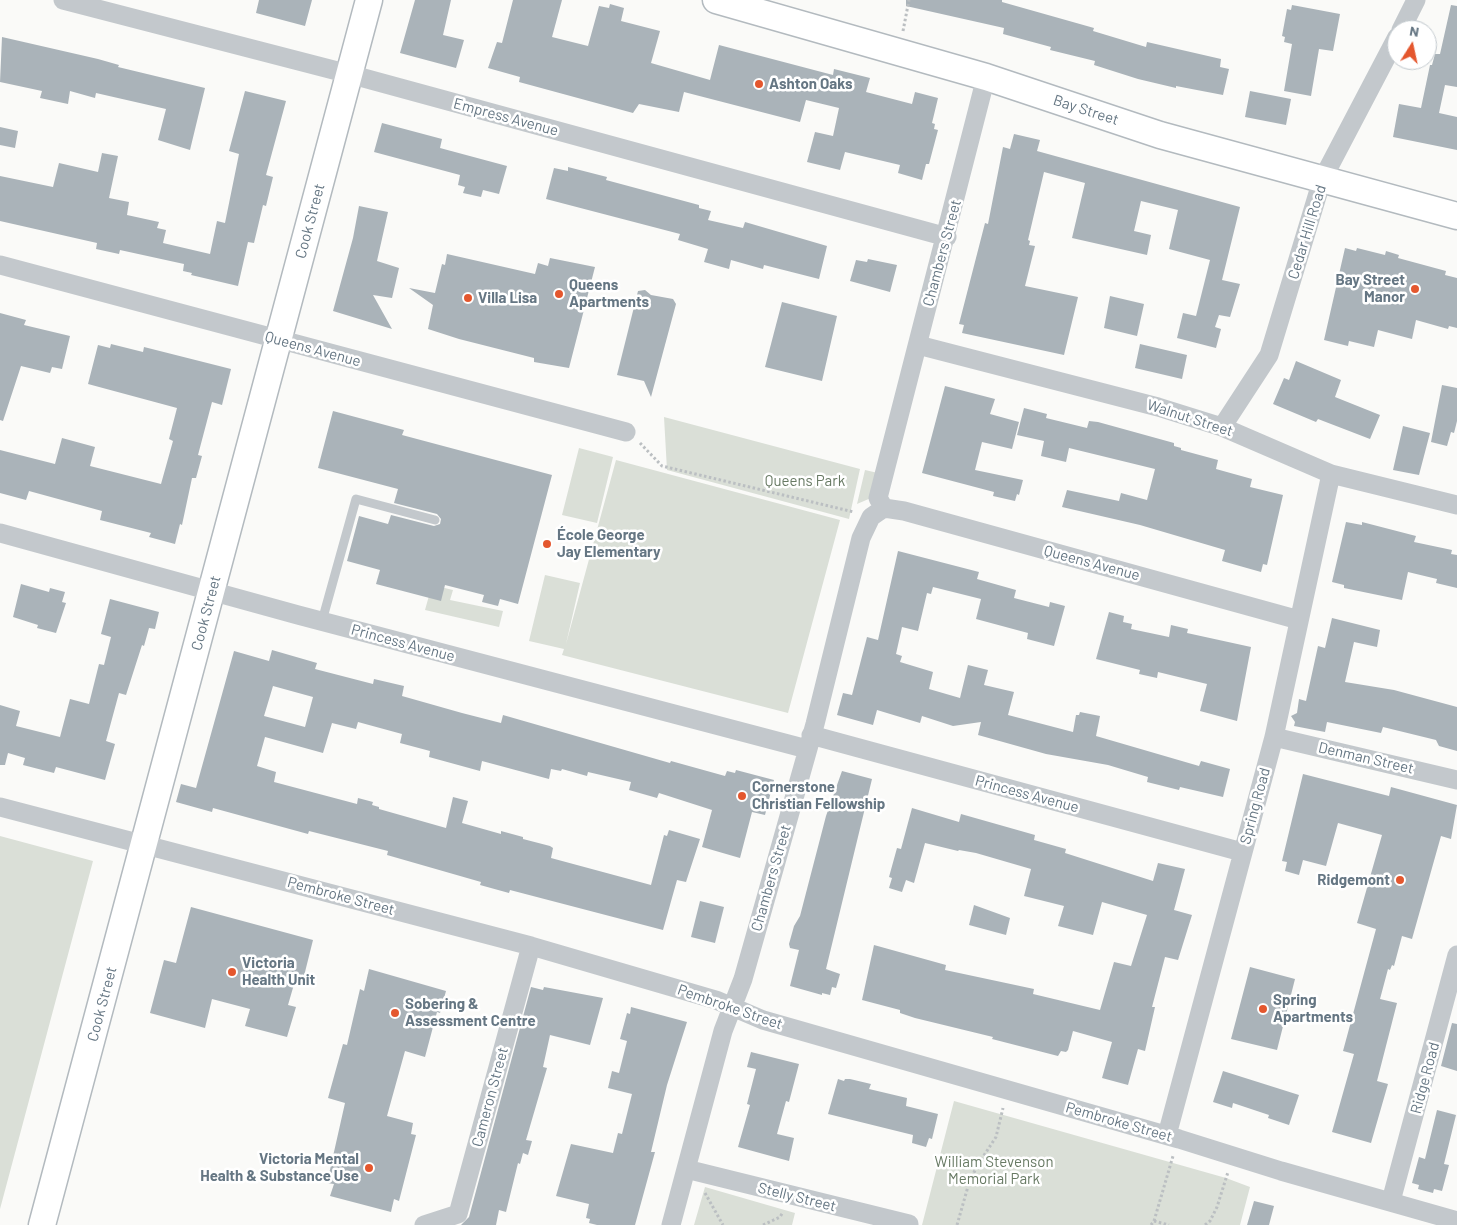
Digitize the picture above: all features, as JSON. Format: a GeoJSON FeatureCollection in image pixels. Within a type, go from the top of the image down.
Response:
{"type":"FeatureCollection","features":[{"type":"Feature","properties":{"kind":"main road","name":"Cook Street"},"geometry":{"type":"LineString","coordinates":[[42,1225],[369,0]]}},
{"type":"Feature","properties":{"kind":"main road","name":"Bay Street"},"geometry":{"type":"LineString","coordinates":[[716,0],[986,77],[1160,135],[1457,216]]}},
{"type":"Feature","properties":{"kind":"street","name":"Empress Avenue"},"geometry":{"type":"LineString","coordinates":[[63,0],[349,74],[947,237]]}},
{"type":"Feature","properties":{"kind":"street"},"geometry":{"type":"LineString","coordinates":[[1405,20],[1416,0]]}},
{"type":"Feature","properties":{"kind":"street","name":"Cedar Hill Road"},"geometry":{"type":"LineString","coordinates":[[1222,427],[1269,355],[1322,180],[1387,56]]}},
{"type":"Feature","properties":{"kind":"street","name":"Chambers Street"},"geometry":{"type":"LineString","coordinates":[[671,1225],[723,1031],[733,1008],[809,742],[861,538],[878,513],[878,498],[895,429],[947,237],[986,77]]}},
{"type":"Feature","properties":{"kind":"street","name":"Queens Avenue"},"geometry":{"type":"LineString","coordinates":[[0,265],[626,432]]}},
{"type":"Feature","properties":{"kind":"street","name":"Walnut Street"},"geometry":{"type":"LineString","coordinates":[[918,345],[1158,407],[1222,427],[1331,474],[1457,505]]}},
{"type":"Feature","properties":{"kind":"street","name":"Spring Road"},"geometry":{"type":"LineString","coordinates":[[1173,1137],[1242,852],[1274,737],[1331,474]]}},
{"type":"Feature","properties":{"kind":"street","name":"Queens Avenue"},"geometry":{"type":"LineString","coordinates":[[878,513],[913,514],[1299,620]]}},
{"type":"Feature","properties":{"kind":"street","name":"Princess Avenue"},"geometry":{"type":"LineString","coordinates":[[0,533],[322,621],[1242,852]]}},
{"type":"Feature","properties":{"kind":"street","name":"Denman Street"},"geometry":{"type":"LineString","coordinates":[[1274,737],[1457,780]]}},
{"type":"Feature","properties":{"kind":"street","name":"Pembroke Street"},"geometry":{"type":"LineString","coordinates":[[0,807],[531,946],[716,1000],[763,1020],[1173,1137],[1457,1221]]}},
{"type":"Feature","properties":{"kind":"street","name":"Cameron Street"},"geometry":{"type":"LineString","coordinates":[[424,1225],[458,1214],[531,946]]}},
{"type":"Feature","properties":{"kind":"street","name":"Ridge Road"},"geometry":{"type":"LineString","coordinates":[[1391,1201],[1451,1000],[1457,955]]}},
{"type":"Feature","properties":{"kind":"street","name":"Stelly Street"},"geometry":{"type":"LineString","coordinates":[[686,1169],[909,1224]]}},
{"type":"Feature","properties":{"kind":"lane"},"geometry":{"type":"LineString","coordinates":[[322,621],[356,499],[435,520]]}},
{"type":"Feature","properties":{"kind":"path"},"geometry":{"type":"LineString","coordinates":[[898,53],[909,0]]}},
{"type":"Feature","properties":{"kind":"path"},"geometry":{"type":"LineString","coordinates":[[626,432],[649,450],[662,466],[878,513]]}},
{"type":"Feature","properties":{"kind":"path"},"geometry":{"type":"LineString","coordinates":[[957,1225],[977,1166],[996,1137],[1001,1115],[1010,1091]]}},
{"type":"Feature","properties":{"kind":"path"},"geometry":{"type":"LineString","coordinates":[[1151,1225],[1154,1221],[1173,1137]]}},
{"type":"Feature","properties":{"kind":"path"},"geometry":{"type":"LineString","coordinates":[[1204,1225],[1210,1221],[1218,1207],[1232,1156]]}},
{"type":"Feature","properties":{"kind":"path"},"geometry":{"type":"LineString","coordinates":[[686,1169],[710,1200],[723,1225]]}},
{"type":"Feature","properties":{"kind":"path"},"geometry":{"type":"LineString","coordinates":[[1154,1221],[1169,1225]]}},
{"type":"Feature","properties":{"kind":"green space","name":"Queens Park"},"geometry":{"type":"Polygon","coordinates":[[[664,417],[860,469],[849,519],[667,470],[664,417]]]}},
{"type":"Feature","properties":{"kind":"green space"},"geometry":{"type":"Polygon","coordinates":[[[579,448],[613,457],[597,523],[562,515],[579,448]]]}},
{"type":"Feature","properties":{"kind":"green space"},"geometry":{"type":"Polygon","coordinates":[[[616,460],[840,520],[788,713],[562,655],[564,649],[529,641],[545,575],[580,583],[566,644],[616,460]]]}},
{"type":"Feature","properties":{"kind":"green space"},"geometry":{"type":"Polygon","coordinates":[[[865,470],[878,473],[871,498],[857,504],[865,470]]]}},
{"type":"Feature","properties":{"kind":"green space"},"geometry":{"type":"Polygon","coordinates":[[[432,585],[453,590],[450,600],[503,611],[499,627],[425,610],[432,585]]]}},
{"type":"Feature","properties":{"kind":"green space"},"geometry":{"type":"Polygon","coordinates":[[[0,836],[93,861],[0,1209],[0,836]]]}},
{"type":"Feature","properties":{"kind":"green space","name":"William Stevenson Memorial Park"},"geometry":{"type":"Polygon","coordinates":[[[954,1101],[1226,1178],[1250,1187],[1240,1225],[922,1225],[954,1101]]]}},
{"type":"Feature","properties":{"kind":"green space"},"geometry":{"type":"Polygon","coordinates":[[[705,1187],[795,1213],[792,1225],[694,1225],[705,1187]]]}},
{"type":"Feature","properties":{"kind":"building"},"geometry":{"type":"Polygon","coordinates":[[[259,0],[312,0],[305,26],[256,13],[259,0]]]}},
{"type":"Feature","properties":{"kind":"building"},"geometry":{"type":"Polygon","coordinates":[[[415,0],[451,0],[443,35],[464,40],[456,68],[400,53],[415,0]]]}},
{"type":"Feature","properties":{"kind":"building"},"geometry":{"type":"Polygon","coordinates":[[[513,0],[562,0],[552,37],[588,46],[599,6],[609,8],[610,4],[624,8],[621,21],[660,31],[651,63],[710,80],[719,45],[833,75],[834,69],[870,78],[866,92],[912,104],[915,92],[938,98],[932,123],[935,124],[934,129],[938,130],[929,164],[926,164],[922,180],[898,173],[900,165],[845,152],[840,170],[807,162],[815,132],[833,136],[839,108],[806,100],[800,122],[684,92],[679,112],[639,104],[633,113],[519,82],[520,77],[488,68],[497,42],[502,43],[513,0]]]}},
{"type":"Feature","properties":{"kind":"building"},"geometry":{"type":"Polygon","coordinates":[[[906,0],[1002,0],[1002,2],[1094,28],[1093,31],[1146,47],[1147,42],[1221,59],[1220,67],[1229,69],[1223,95],[1176,86],[1176,88],[1138,79],[1094,65],[1095,61],[1050,50],[1051,47],[1003,34],[1004,28],[906,6],[906,0]]]}},
{"type":"Feature","properties":{"kind":"building"},"geometry":{"type":"Polygon","coordinates":[[[1292,5],[1340,14],[1333,51],[1319,49],[1311,96],[1284,91],[1292,44],[1284,42],[1285,37],[1282,36],[1287,9],[1291,10],[1292,5]]]}},
{"type":"Feature","properties":{"kind":"building"},"geometry":{"type":"Polygon","coordinates":[[[1451,5],[1457,6],[1457,87],[1445,85],[1439,113],[1457,117],[1457,150],[1393,137],[1399,104],[1421,108],[1429,70],[1437,70],[1437,54],[1440,54],[1451,5]]]}},
{"type":"Feature","properties":{"kind":"building"},"geometry":{"type":"Polygon","coordinates":[[[2,37],[98,59],[119,65],[118,67],[205,88],[190,150],[158,140],[166,109],[96,93],[95,98],[70,91],[68,104],[40,98],[42,91],[0,82],[2,37]]]}},
{"type":"Feature","properties":{"kind":"building"},"geometry":{"type":"Polygon","coordinates":[[[245,91],[286,101],[266,175],[273,177],[266,206],[263,205],[254,243],[248,242],[238,286],[191,275],[192,273],[183,271],[184,264],[120,250],[119,254],[96,249],[97,243],[0,221],[0,176],[53,187],[59,163],[98,172],[102,153],[118,156],[109,198],[129,202],[127,215],[159,222],[157,228],[166,230],[163,243],[210,254],[217,221],[225,223],[239,154],[229,151],[245,91]]]}},
{"type":"Feature","properties":{"kind":"building"},"geometry":{"type":"Polygon","coordinates":[[[1250,91],[1291,99],[1286,125],[1245,117],[1250,91]]]}},
{"type":"Feature","properties":{"kind":"building"},"geometry":{"type":"Polygon","coordinates":[[[382,123],[442,139],[440,148],[507,166],[499,194],[483,190],[481,197],[463,193],[465,187],[458,185],[460,175],[374,152],[382,123]]]}},
{"type":"Feature","properties":{"kind":"building"},"geometry":{"type":"Polygon","coordinates":[[[0,127],[18,131],[15,148],[0,145],[0,127]]]}},
{"type":"Feature","properties":{"kind":"building"},"geometry":{"type":"Polygon","coordinates":[[[1014,134],[1040,140],[1037,151],[1240,207],[1222,280],[1240,284],[1230,317],[1219,315],[1215,327],[1221,329],[1216,348],[1177,338],[1183,313],[1196,316],[1210,260],[1169,249],[1178,210],[1141,201],[1134,231],[1151,235],[1147,255],[1072,238],[1085,183],[1044,172],[1028,240],[1030,241],[1029,245],[1035,246],[1025,286],[1078,297],[1064,355],[962,333],[964,325],[959,324],[985,223],[988,224],[1003,147],[1010,149],[1014,134]]]}},
{"type":"Feature","properties":{"kind":"building"},"geometry":{"type":"Polygon","coordinates":[[[568,167],[607,177],[606,180],[699,205],[699,208],[711,211],[708,220],[743,228],[745,222],[827,246],[819,279],[764,265],[763,269],[731,260],[729,269],[704,262],[708,249],[678,240],[680,234],[546,199],[554,168],[568,171],[568,167]]]}},
{"type":"Feature","properties":{"kind":"building"},"geometry":{"type":"Polygon","coordinates":[[[359,206],[388,212],[377,261],[399,268],[392,298],[373,295],[392,329],[333,311],[353,238],[359,206]]]}},
{"type":"Feature","properties":{"kind":"building"},"geometry":{"type":"Polygon","coordinates":[[[1345,248],[1356,251],[1357,248],[1385,255],[1386,251],[1399,255],[1398,258],[1446,271],[1445,275],[1457,278],[1457,328],[1449,326],[1448,329],[1416,320],[1412,339],[1378,330],[1374,347],[1349,341],[1348,346],[1324,340],[1345,248]]]}},
{"type":"Feature","properties":{"kind":"building"},"geometry":{"type":"Polygon","coordinates":[[[447,254],[535,274],[538,263],[548,266],[550,258],[595,267],[569,368],[534,362],[534,358],[428,329],[433,305],[409,288],[435,293],[442,264],[445,265],[447,254]]]}},
{"type":"Feature","properties":{"kind":"building"},"geometry":{"type":"Polygon","coordinates":[[[868,259],[897,265],[890,292],[850,281],[856,260],[867,262],[868,259]]]}},
{"type":"Feature","properties":{"kind":"building"},"geometry":{"type":"Polygon","coordinates":[[[645,290],[651,295],[673,299],[676,304],[651,397],[644,381],[617,375],[638,291],[645,290]]]}},
{"type":"Feature","properties":{"kind":"building"},"geometry":{"type":"Polygon","coordinates":[[[1110,296],[1144,304],[1137,336],[1104,328],[1110,296]]]}},
{"type":"Feature","properties":{"kind":"building"},"geometry":{"type":"Polygon","coordinates":[[[782,302],[837,316],[822,381],[765,367],[782,302]]]}},
{"type":"Feature","properties":{"kind":"building"},"geometry":{"type":"Polygon","coordinates":[[[0,313],[26,320],[24,325],[70,336],[62,369],[52,367],[50,373],[21,366],[3,421],[0,420],[0,313]]]}},
{"type":"Feature","properties":{"kind":"building"},"geometry":{"type":"Polygon","coordinates":[[[111,344],[143,352],[144,347],[231,369],[222,405],[212,402],[198,455],[202,456],[196,478],[192,478],[182,525],[180,524],[175,544],[149,537],[151,533],[100,520],[102,511],[29,491],[26,500],[0,493],[0,450],[55,464],[62,438],[95,447],[90,466],[161,484],[173,441],[169,439],[177,408],[88,384],[98,345],[110,348],[111,344]]]}},
{"type":"Feature","properties":{"kind":"building"},"geometry":{"type":"Polygon","coordinates":[[[1140,344],[1187,355],[1182,379],[1135,368],[1140,344]]]}},
{"type":"Feature","properties":{"kind":"building"},"geometry":{"type":"Polygon","coordinates":[[[1296,361],[1341,380],[1335,397],[1380,415],[1370,439],[1318,419],[1316,422],[1273,404],[1284,378],[1289,380],[1296,361]]]}},
{"type":"Feature","properties":{"kind":"building"},"geometry":{"type":"Polygon","coordinates":[[[1442,385],[1457,388],[1457,421],[1454,433],[1451,432],[1447,446],[1431,442],[1442,385]]]}},
{"type":"Feature","properties":{"kind":"building"},"geometry":{"type":"Polygon","coordinates":[[[945,386],[995,399],[990,414],[1019,422],[1012,449],[982,442],[975,470],[1023,480],[1019,495],[1017,494],[1015,501],[993,496],[994,492],[922,473],[945,386]]]}},
{"type":"Feature","properties":{"kind":"building"},"geometry":{"type":"Polygon","coordinates":[[[1024,408],[1047,414],[1046,418],[1087,428],[1089,421],[1098,422],[1174,443],[1174,446],[1181,448],[1181,450],[1218,460],[1216,469],[1252,479],[1250,487],[1283,495],[1267,565],[1263,564],[1261,572],[1222,561],[1225,550],[1140,525],[1062,507],[1067,490],[1119,501],[1121,493],[1147,500],[1155,469],[1069,448],[1066,462],[1041,456],[1044,441],[1017,435],[1024,408]]]}},
{"type":"Feature","properties":{"kind":"building"},"geometry":{"type":"Polygon","coordinates":[[[333,411],[404,430],[402,435],[552,475],[518,604],[500,599],[498,606],[482,602],[484,595],[445,585],[441,601],[376,584],[380,570],[347,561],[359,516],[388,524],[391,515],[434,526],[440,524],[441,519],[437,514],[394,503],[398,489],[318,468],[333,411]]]}},
{"type":"Feature","properties":{"kind":"building"},"geometry":{"type":"Polygon","coordinates":[[[1403,426],[1430,433],[1419,475],[1393,470],[1403,426]]]}},
{"type":"Feature","properties":{"kind":"building"},"geometry":{"type":"Polygon","coordinates":[[[1346,522],[1362,525],[1362,522],[1416,536],[1414,542],[1452,550],[1451,554],[1457,555],[1457,588],[1436,583],[1437,579],[1408,572],[1402,600],[1344,588],[1344,585],[1332,582],[1346,522]]]}},
{"type":"Feature","properties":{"kind":"building"},"geometry":{"type":"Polygon","coordinates":[[[898,551],[979,572],[977,579],[1016,590],[1014,598],[1049,607],[1050,602],[1065,606],[1054,646],[1027,639],[1028,633],[976,619],[981,599],[933,587],[931,594],[927,593],[918,631],[902,627],[896,654],[902,656],[900,662],[933,672],[929,689],[960,698],[968,665],[988,670],[984,685],[1014,692],[1008,715],[1073,732],[1076,715],[1079,715],[1080,712],[1100,716],[1096,736],[1199,766],[1201,761],[1230,769],[1223,797],[1180,787],[1179,790],[1147,782],[1148,777],[1108,765],[1046,754],[978,735],[981,722],[953,726],[922,716],[920,723],[877,710],[873,725],[837,715],[843,693],[852,695],[867,637],[878,640],[898,551]]]}},
{"type":"Feature","properties":{"kind":"building"},"geometry":{"type":"Polygon","coordinates":[[[21,584],[49,592],[50,588],[65,592],[62,602],[66,603],[56,633],[37,628],[38,625],[13,617],[21,584]]]}},
{"type":"Feature","properties":{"kind":"building"},"geometry":{"type":"Polygon","coordinates":[[[110,599],[159,612],[155,629],[149,628],[144,646],[142,645],[126,695],[119,693],[106,741],[115,744],[105,780],[56,767],[54,773],[23,765],[25,758],[8,753],[5,765],[0,765],[0,705],[20,711],[16,726],[60,737],[70,699],[89,704],[99,664],[104,665],[111,637],[101,634],[110,599]]]}},
{"type":"Feature","properties":{"kind":"building"},"geometry":{"type":"Polygon","coordinates":[[[1109,612],[1124,616],[1123,622],[1132,624],[1131,629],[1169,637],[1171,625],[1188,629],[1187,633],[1251,647],[1237,721],[1200,711],[1207,684],[1158,672],[1157,678],[1139,674],[1140,670],[1096,659],[1109,612]]]}},
{"type":"Feature","properties":{"kind":"building"},"geometry":{"type":"Polygon","coordinates":[[[1332,618],[1380,630],[1377,647],[1354,642],[1345,682],[1394,690],[1457,707],[1457,751],[1439,746],[1436,740],[1383,727],[1381,733],[1327,722],[1325,732],[1294,726],[1295,722],[1291,716],[1297,713],[1299,699],[1306,701],[1318,646],[1325,648],[1332,618]]]}},
{"type":"Feature","properties":{"kind":"building"},"geometry":{"type":"Polygon","coordinates":[[[272,650],[317,663],[315,669],[373,684],[374,679],[404,686],[402,696],[462,713],[501,723],[503,715],[670,763],[671,761],[725,776],[727,771],[735,773],[736,770],[774,780],[765,815],[752,812],[740,858],[702,847],[712,810],[659,793],[657,798],[629,790],[631,782],[588,772],[587,776],[562,769],[561,771],[551,769],[549,779],[482,761],[480,771],[429,757],[430,751],[400,743],[402,734],[358,722],[356,729],[332,723],[323,753],[265,737],[257,766],[276,772],[274,782],[357,804],[358,798],[373,802],[372,805],[379,807],[379,809],[446,828],[453,797],[468,801],[462,823],[501,834],[501,831],[523,837],[523,839],[553,848],[551,858],[651,885],[664,835],[667,836],[669,830],[700,839],[686,882],[677,880],[663,930],[510,890],[509,893],[480,885],[481,882],[387,855],[388,851],[309,831],[308,834],[213,808],[212,812],[176,802],[181,784],[196,788],[234,651],[269,661],[272,650]],[[273,686],[264,716],[305,727],[313,697],[273,686]]]}},
{"type":"Feature","properties":{"kind":"building"},"geometry":{"type":"Polygon","coordinates":[[[842,771],[872,779],[826,969],[840,974],[836,988],[832,987],[830,995],[822,993],[822,995],[790,986],[799,950],[790,948],[789,944],[794,926],[800,916],[826,816],[842,771]]]}},
{"type":"Feature","properties":{"kind":"building"},"geometry":{"type":"Polygon","coordinates":[[[1303,774],[1389,796],[1391,787],[1457,805],[1451,839],[1441,836],[1412,939],[1402,936],[1394,966],[1392,965],[1390,970],[1388,969],[1380,999],[1397,1003],[1377,1081],[1388,1084],[1371,1143],[1332,1132],[1354,1054],[1343,1051],[1376,929],[1357,923],[1382,835],[1338,823],[1326,866],[1303,860],[1299,875],[1285,871],[1287,862],[1282,861],[1303,774]]]}},
{"type":"Feature","properties":{"kind":"building"},"geometry":{"type":"Polygon","coordinates":[[[912,808],[959,822],[961,814],[1035,835],[1034,840],[1066,849],[1065,853],[1153,881],[1158,863],[1185,869],[1174,910],[1192,915],[1178,960],[1165,957],[1152,1007],[1155,1007],[1145,1051],[1138,1049],[1128,1085],[1102,1078],[1112,1042],[1073,1031],[1068,1050],[1066,1052],[1061,1051],[1058,1056],[992,1039],[993,1037],[915,1018],[900,1013],[900,1010],[862,1000],[874,945],[946,965],[945,970],[1034,989],[1033,994],[1100,1010],[1114,962],[1131,966],[1147,915],[1102,902],[1093,935],[1058,926],[1064,906],[1024,896],[1031,869],[976,853],[958,851],[925,843],[914,883],[906,880],[902,892],[889,888],[892,878],[889,877],[897,848],[901,849],[912,808]]]}},
{"type":"Feature","properties":{"kind":"building"},"geometry":{"type":"Polygon","coordinates":[[[700,901],[724,907],[715,943],[691,937],[700,901]]]}},
{"type":"Feature","properties":{"kind":"building"},"geometry":{"type":"Polygon","coordinates":[[[974,905],[1010,918],[1006,935],[969,925],[974,905]]]}},
{"type":"Feature","properties":{"kind":"building","name":"Victoria Health Unit"},"geometry":{"type":"Polygon","coordinates":[[[191,907],[313,940],[304,976],[297,974],[288,1005],[296,1007],[287,1037],[245,1026],[250,1009],[212,999],[205,1028],[150,1013],[164,960],[176,963],[191,907]]]}},
{"type":"Feature","properties":{"kind":"building","name":"Spring Apartments"},"geometry":{"type":"Polygon","coordinates":[[[1250,967],[1295,979],[1277,1050],[1231,1039],[1250,967]]]}},
{"type":"Feature","properties":{"kind":"building"},"geometry":{"type":"Polygon","coordinates":[[[369,969],[446,991],[440,1013],[437,1012],[425,1057],[405,1051],[387,1116],[413,1123],[411,1134],[416,1135],[399,1201],[394,1199],[391,1212],[330,1196],[334,1184],[327,1183],[345,1103],[328,1098],[343,1044],[347,1045],[360,989],[364,991],[369,969]]]}},
{"type":"Feature","properties":{"kind":"building"},"geometry":{"type":"Polygon","coordinates":[[[531,987],[543,990],[544,987],[603,998],[590,1045],[550,1035],[543,1067],[547,1068],[526,1140],[532,1141],[528,1155],[523,1153],[520,1164],[518,1163],[506,1212],[499,1210],[496,1225],[461,1225],[469,1217],[531,987]]]}},
{"type":"Feature","properties":{"kind":"building"},"geometry":{"type":"Polygon","coordinates":[[[631,1007],[687,1022],[667,1085],[651,1152],[655,1152],[635,1225],[597,1225],[589,1223],[590,1219],[586,1218],[589,1204],[556,1196],[571,1144],[613,1153],[618,1133],[622,1134],[632,1094],[608,1088],[612,1071],[619,1073],[627,1041],[620,1039],[627,1013],[630,1014],[631,1007]]]}},
{"type":"Feature","properties":{"kind":"building"},"geometry":{"type":"Polygon","coordinates":[[[1452,1023],[1457,1024],[1457,1071],[1441,1066],[1452,1023]]]}},
{"type":"Feature","properties":{"kind":"building"},"geometry":{"type":"Polygon","coordinates":[[[751,1052],[799,1064],[789,1102],[786,1101],[777,1134],[794,1138],[789,1161],[738,1147],[750,1105],[747,1104],[756,1069],[747,1067],[751,1052]]]}},
{"type":"Feature","properties":{"kind":"building"},"geometry":{"type":"Polygon","coordinates":[[[1223,1071],[1299,1095],[1289,1125],[1268,1118],[1269,1115],[1233,1103],[1232,1108],[1213,1102],[1223,1071]]]}},
{"type":"Feature","properties":{"kind":"building"},"geometry":{"type":"Polygon","coordinates":[[[838,1079],[844,1081],[845,1079],[850,1079],[871,1084],[869,1089],[907,1098],[906,1106],[938,1114],[932,1139],[929,1138],[926,1147],[912,1143],[913,1135],[828,1114],[838,1079]]]}},
{"type":"Feature","properties":{"kind":"building"},"geometry":{"type":"Polygon","coordinates":[[[1437,1110],[1456,1115],[1444,1164],[1449,1165],[1442,1191],[1434,1189],[1433,1193],[1418,1189],[1419,1185],[1412,1183],[1419,1157],[1425,1159],[1437,1110]]]}},
{"type":"Feature","properties":{"kind":"building"},"geometry":{"type":"Polygon","coordinates":[[[1254,1201],[1274,1206],[1269,1225],[1247,1225],[1254,1201]]]}},
{"type":"Feature","properties":{"kind":"place","name":"Ashton Oaks"},"geometry":{"type":"Point","coordinates":[759,84]}},
{"type":"Feature","properties":{"kind":"place","name":"Bay Street Manor"},"geometry":{"type":"Point","coordinates":[1415,289]}},
{"type":"Feature","properties":{"kind":"place","name":"Queens Apartments"},"geometry":{"type":"Point","coordinates":[559,294]}},
{"type":"Feature","properties":{"kind":"place","name":"Villa Lisa"},"geometry":{"type":"Point","coordinates":[468,298]}},
{"type":"Feature","properties":{"kind":"place","name":"École George Jay Elementary"},"geometry":{"type":"Point","coordinates":[547,544]}},
{"type":"Feature","properties":{"kind":"place","name":"Cornerstone Christian Fellowship"},"geometry":{"type":"Point","coordinates":[742,796]}},
{"type":"Feature","properties":{"kind":"place","name":"Ridgemont"},"geometry":{"type":"Point","coordinates":[1400,880]}},
{"type":"Feature","properties":{"kind":"place","name":"Victoria Health Unit"},"geometry":{"type":"Point","coordinates":[232,972]}},
{"type":"Feature","properties":{"kind":"place","name":"Spring Apartments"},"geometry":{"type":"Point","coordinates":[1263,1009]}},
{"type":"Feature","properties":{"kind":"place","name":"Sobering & Assessment Centre"},"geometry":{"type":"Point","coordinates":[395,1013]}},
{"type":"Feature","properties":{"kind":"place","name":"Victoria Mental Health & Substance Use"},"geometry":{"type":"Point","coordinates":[369,1168]}}]}
